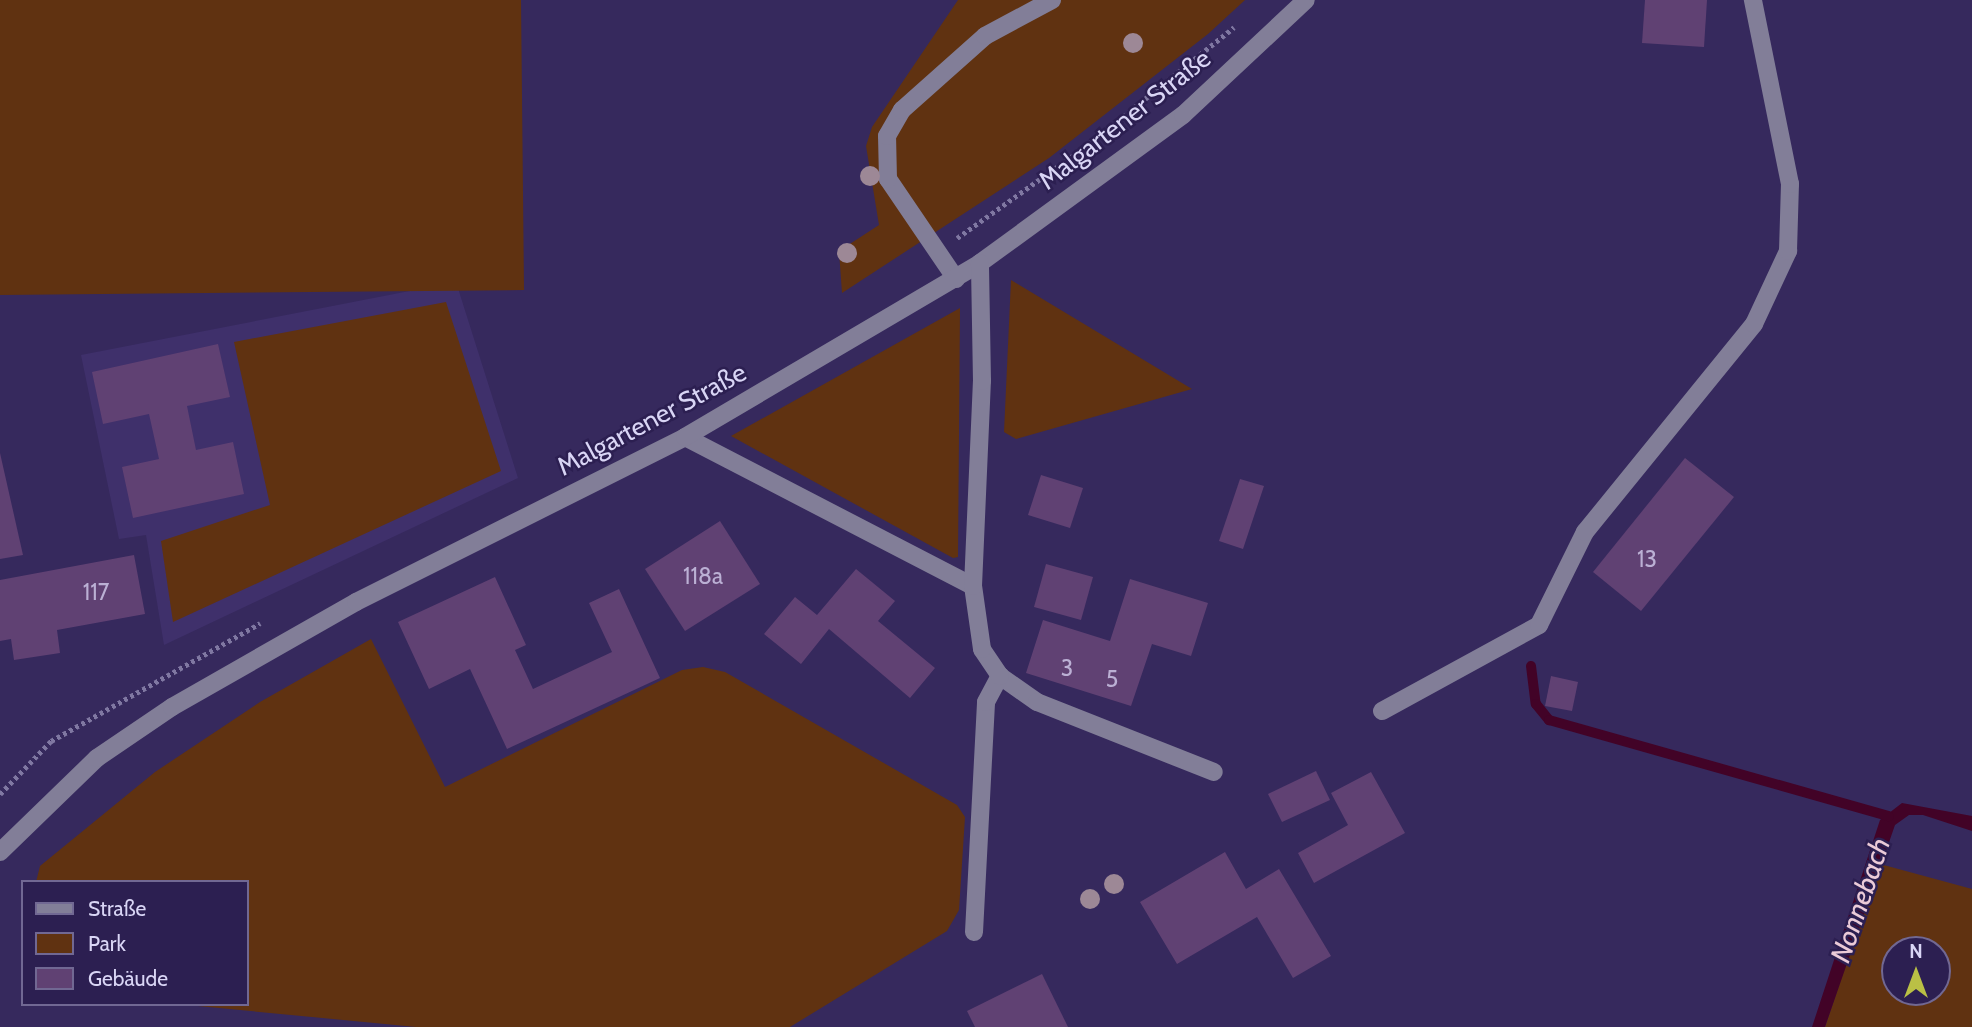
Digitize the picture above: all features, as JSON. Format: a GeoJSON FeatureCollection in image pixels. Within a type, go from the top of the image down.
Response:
{"type":"FeatureCollection","features":[{"type":"Feature","properties":{"kind":"street"},"geometry":{"type":"LineString","coordinates":[[956,279],[888,179],[887,136],[902,110],[985,36],[1052,0]]}},
{"type":"Feature","properties":{"kind":"street","name":"Malgartener Straße"},"geometry":{"type":"LineString","coordinates":[[0,852],[97,758],[172,707],[356,602],[685,437],[956,279],[1183,115],[1306,0]]}},
{"type":"Feature","properties":{"kind":"street"},"geometry":{"type":"LineString","coordinates":[[1382,711],[1539,625],[1585,532],[1754,324],[1788,251],[1790,184],[1753,0]]}},
{"type":"Feature","properties":{"kind":"street"},"geometry":{"type":"LineString","coordinates":[[980,263],[982,381],[973,586],[982,649],[1000,676],[1037,702],[1214,772]]}},
{"type":"Feature","properties":{"kind":"street"},"geometry":{"type":"LineString","coordinates":[[685,437],[973,586]]}},
{"type":"Feature","properties":{"kind":"street"},"geometry":{"type":"LineString","coordinates":[[974,932],[986,702],[1000,676]]}},
{"type":"Feature","properties":{"kind":"path"},"geometry":{"type":"LineString","coordinates":[[937,251],[1085,147],[1244,17]]}},
{"type":"Feature","properties":{"kind":"path"},"geometry":{"type":"LineString","coordinates":[[0,794],[51,741],[263,621]]}},
{"type":"Feature","properties":{"kind":"shaded area"},"geometry":{"type":"Polygon","coordinates":[[[456,282],[518,478],[164,645],[146,535],[119,539],[81,355],[456,282]]]}},
{"type":"Feature","properties":{"kind":"green space"},"geometry":{"type":"Polygon","coordinates":[[[0,0],[521,0],[524,290],[0,295],[0,0]]]}},
{"type":"Feature","properties":{"kind":"green space"},"geometry":{"type":"Polygon","coordinates":[[[958,0],[1245,0],[1208,34],[1049,158],[842,293],[839,251],[879,225],[866,146],[872,127],[958,0]]]}},
{"type":"Feature","properties":{"kind":"green space"},"geometry":{"type":"Polygon","coordinates":[[[1011,280],[1192,389],[1016,439],[1004,432],[1011,280]]]}},
{"type":"Feature","properties":{"kind":"green space"},"geometry":{"type":"Polygon","coordinates":[[[446,302],[501,471],[173,622],[161,541],[270,505],[234,342],[446,302]]]}},
{"type":"Feature","properties":{"kind":"green space"},"geometry":{"type":"Polygon","coordinates":[[[960,308],[958,557],[953,558],[731,436],[960,308]]]}},
{"type":"Feature","properties":{"kind":"green space"},"geometry":{"type":"Polygon","coordinates":[[[371,639],[445,787],[682,670],[703,667],[725,672],[957,805],[965,817],[959,910],[947,931],[790,1027],[416,1027],[198,1006],[248,1006],[248,880],[36,880],[40,866],[155,772],[260,702],[371,639]]]}},
{"type":"Feature","properties":{"kind":"green space"},"geometry":{"type":"Polygon","coordinates":[[[1880,864],[1972,889],[1972,1027],[1825,1027],[1880,864]]]}},
{"type":"Feature","properties":{"kind":"water","name":"Nonnebach"},"geometry":{"type":"Polygon","coordinates":[[[1902,803],[1972,816],[1972,831],[1923,815],[1909,815],[1895,825],[1825,1027],[1812,1027],[1880,820],[1902,803]]]}},
{"type":"Feature","properties":{"kind":"building"},"geometry":{"type":"Polygon","coordinates":[[[1645,0],[1707,0],[1704,47],[1642,43],[1645,0]]]}},
{"type":"Feature","properties":{"kind":"building"},"geometry":{"type":"Polygon","coordinates":[[[218,344],[230,397],[187,406],[196,450],[233,442],[244,494],[133,518],[122,467],[159,459],[149,414],[103,424],[92,372],[218,344]]]}},
{"type":"Feature","properties":{"kind":"building"},"geometry":{"type":"Polygon","coordinates":[[[0,453],[23,555],[0,559],[0,453]]]}},
{"type":"Feature","properties":{"kind":"building"},"geometry":{"type":"Polygon","coordinates":[[[1685,458],[1734,497],[1641,611],[1593,572],[1685,458]]]}},
{"type":"Feature","properties":{"kind":"building"},"geometry":{"type":"Polygon","coordinates":[[[1041,475],[1083,488],[1070,528],[1028,515],[1041,475]]]}},
{"type":"Feature","properties":{"kind":"building"},"geometry":{"type":"Polygon","coordinates":[[[1240,479],[1264,486],[1243,549],[1219,541],[1240,479]]]}},
{"type":"Feature","properties":{"kind":"building"},"geometry":{"type":"Polygon","coordinates":[[[720,521],[760,584],[685,631],[645,569],[720,521]]]}},
{"type":"Feature","properties":{"kind":"building"},"geometry":{"type":"Polygon","coordinates":[[[134,555],[145,614],[57,630],[60,653],[14,660],[11,639],[0,641],[0,580],[134,555]]]}},
{"type":"Feature","properties":{"kind":"building"},"geometry":{"type":"Polygon","coordinates":[[[1046,564],[1093,577],[1081,620],[1034,607],[1046,564]]]}},
{"type":"Feature","properties":{"kind":"building"},"geometry":{"type":"Polygon","coordinates":[[[856,569],[895,601],[878,621],[935,668],[910,698],[829,629],[801,664],[764,634],[795,597],[817,615],[856,569]]]}},
{"type":"Feature","properties":{"kind":"building"},"geometry":{"type":"Polygon","coordinates":[[[495,577],[526,645],[515,650],[533,689],[612,652],[589,603],[619,589],[660,678],[507,749],[470,669],[429,689],[398,622],[495,577]]]}},
{"type":"Feature","properties":{"kind":"building"},"geometry":{"type":"Polygon","coordinates":[[[1130,579],[1208,603],[1191,656],[1152,644],[1131,706],[1026,673],[1043,620],[1110,641],[1130,579]]]}},
{"type":"Feature","properties":{"kind":"building"},"geometry":{"type":"Polygon","coordinates":[[[1551,676],[1578,682],[1572,711],[1545,706],[1551,676]]]}},
{"type":"Feature","properties":{"kind":"building"},"geometry":{"type":"Polygon","coordinates":[[[1316,771],[1330,800],[1282,822],[1268,794],[1316,771]]]}},
{"type":"Feature","properties":{"kind":"building"},"geometry":{"type":"Polygon","coordinates":[[[1371,772],[1405,833],[1314,883],[1298,853],[1348,825],[1331,793],[1371,772]]]}},
{"type":"Feature","properties":{"kind":"building"},"geometry":{"type":"Polygon","coordinates":[[[1225,852],[1246,889],[1279,869],[1331,956],[1293,978],[1257,917],[1177,964],[1140,902],[1225,852]]]}},
{"type":"Feature","properties":{"kind":"building"},"geometry":{"type":"Polygon","coordinates":[[[1042,974],[1068,1027],[975,1027],[967,1011],[1042,974]]]}},
{"type":"Feature","properties":{"kind":"waterway"},"geometry":{"type":"LineString","coordinates":[[1531,666],[1536,704],[1549,720],[1889,816]]}}]}
